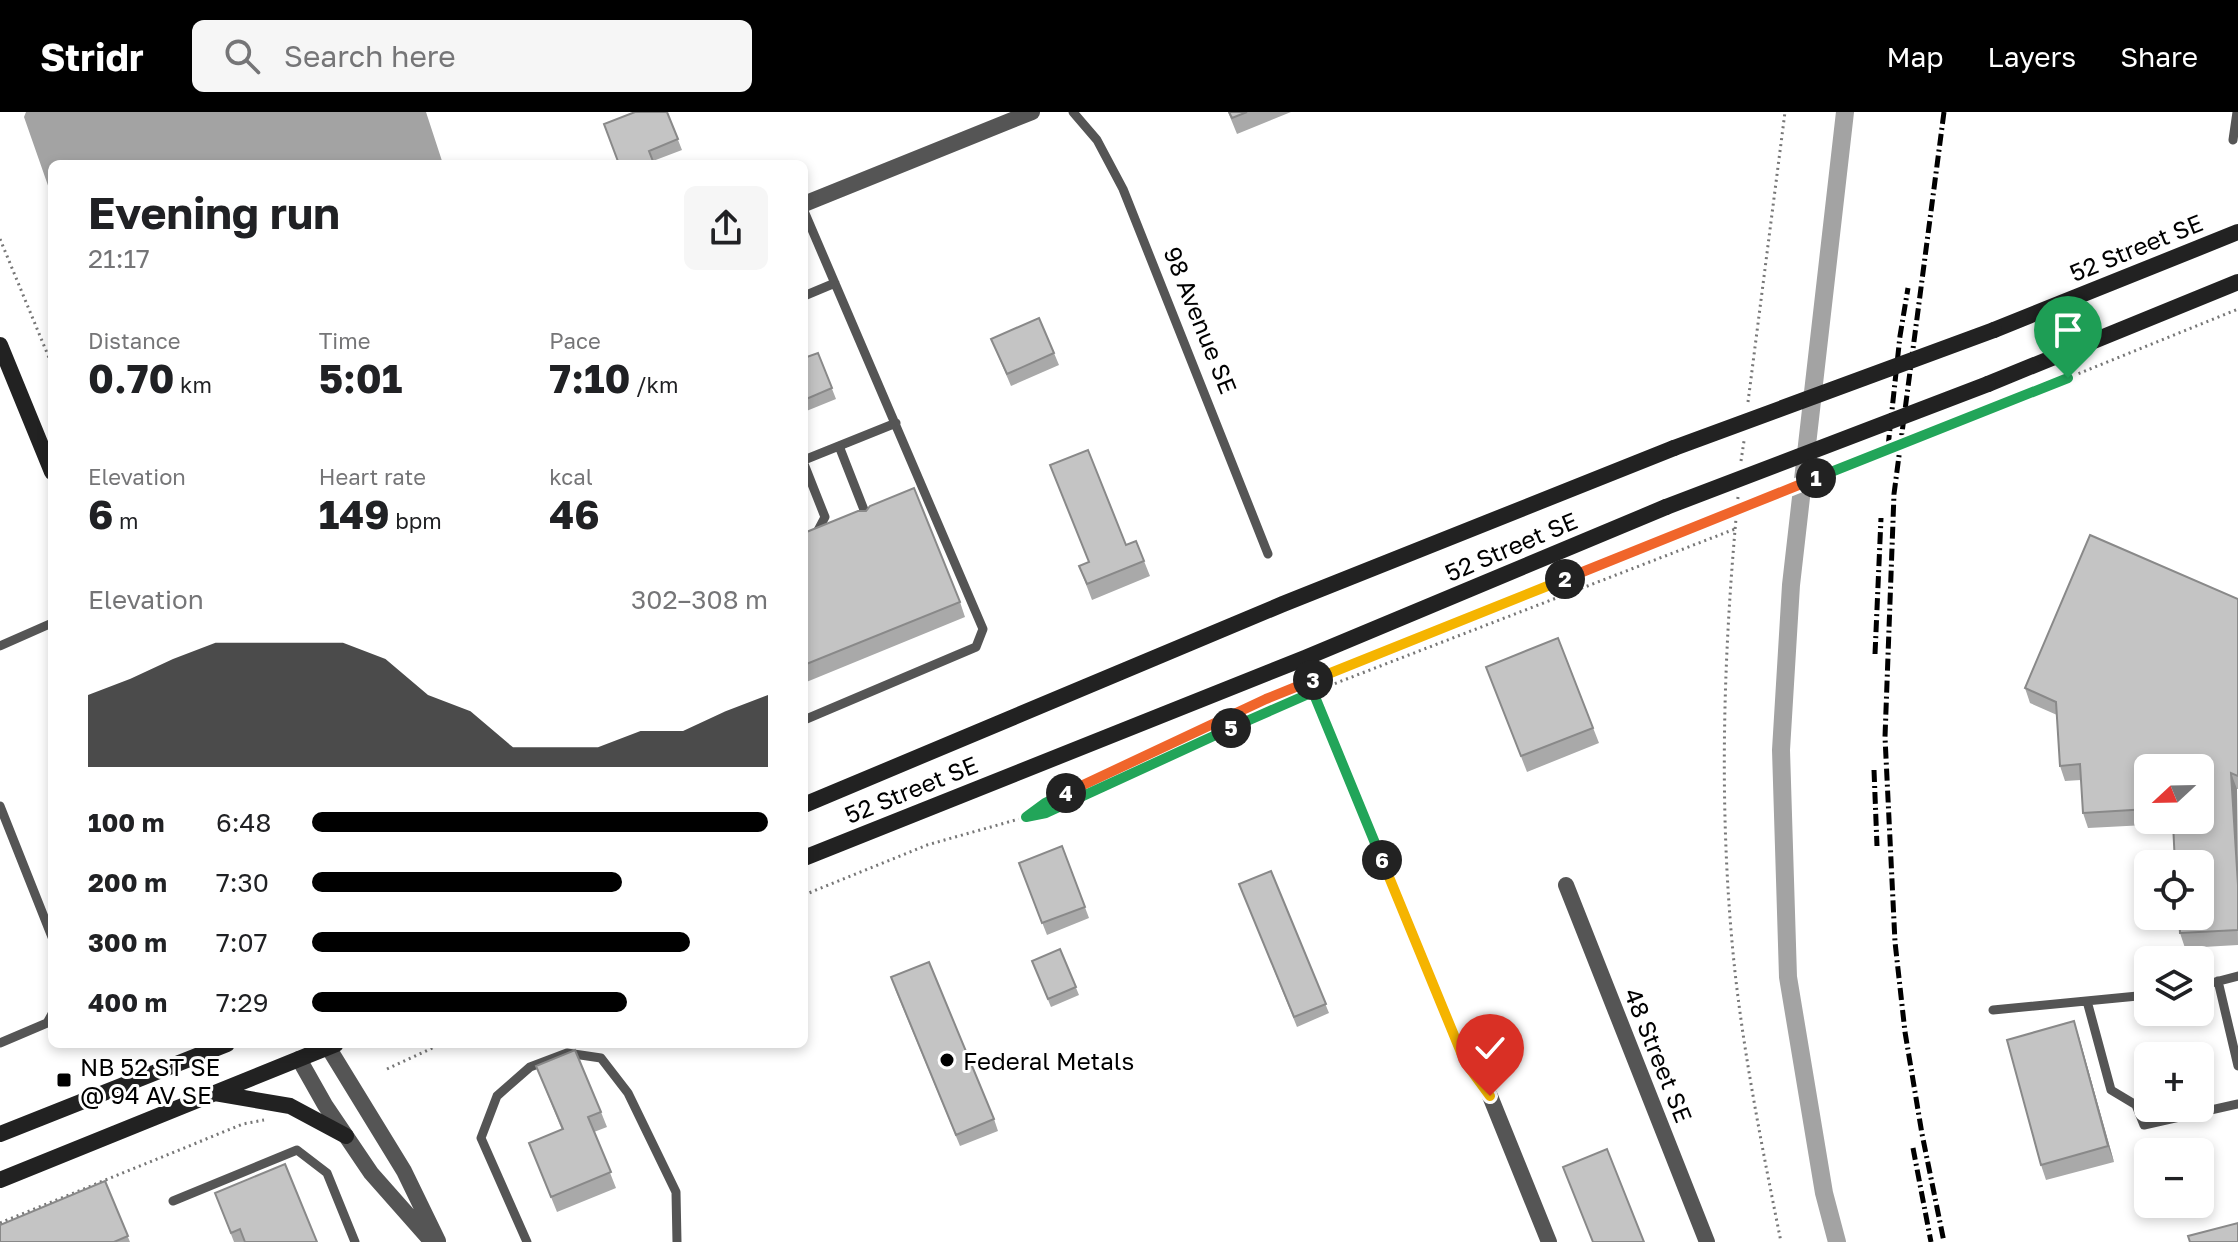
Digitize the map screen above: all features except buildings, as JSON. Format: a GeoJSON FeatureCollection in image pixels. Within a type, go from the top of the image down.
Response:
{"type":"FeatureCollection","features":[{"type":"Feature","properties":{"kind":"main road","name":"52 Street SE"},"geometry":{"type":"LineString","coordinates":[[808,803],[1283,604],[1674,448],[1994,330],[2238,232]]}},
{"type":"Feature","properties":{"kind":"main road","name":"52 Street SE"},"geometry":{"type":"LineString","coordinates":[[808,856],[1305,658],[1666,507],[1988,384],[2238,282]]}},
{"type":"Feature","properties":{"kind":"main road"},"geometry":{"type":"LineString","coordinates":[[2,355],[48,463]]}},
{"type":"Feature","properties":{"kind":"main road"},"geometry":{"type":"LineString","coordinates":[[0,1134],[213,1048]]}},
{"type":"Feature","properties":{"kind":"main road"},"geometry":{"type":"LineString","coordinates":[[0,1180],[214,1093],[295,1051]]}},
{"type":"Feature","properties":{"kind":"main road"},"geometry":{"type":"LineString","coordinates":[[214,1093],[290,1106],[346,1136]]}},
{"type":"Feature","properties":{"kind":"street"},"geometry":{"type":"LineString","coordinates":[[808,202],[1032,112]]}},
{"type":"Feature","properties":{"kind":"street","name":"48 Street SE"},"geometry":{"type":"LineString","coordinates":[[1566,885],[1707,1242]]}},
{"type":"Feature","properties":{"kind":"street"},"geometry":{"type":"LineString","coordinates":[[332,1048],[404,1171],[439,1242]]}},
{"type":"Feature","properties":{"kind":"street"},"geometry":{"type":"LineString","coordinates":[[295,1051],[371,1173],[432,1242]]}},
{"type":"Feature","properties":{"kind":"street"},"geometry":{"type":"LineString","coordinates":[[1490,1096],[1549,1242]]}},
{"type":"Feature","properties":{"kind":"lane","name":"98 Avenue SE"},"geometry":{"type":"LineString","coordinates":[[1073,112],[1097,140],[1123,189],[1268,554]]}},
{"type":"Feature","properties":{"kind":"lane"},"geometry":{"type":"LineString","coordinates":[[2233,140],[2237,112]]}},
{"type":"Feature","properties":{"kind":"lane"},"geometry":{"type":"LineString","coordinates":[[808,220],[983,629],[976,647],[808,718]]}},
{"type":"Feature","properties":{"kind":"lane"},"geometry":{"type":"LineString","coordinates":[[808,294],[835,283]]}},
{"type":"Feature","properties":{"kind":"lane"},"geometry":{"type":"LineString","coordinates":[[808,460],[896,423]]}},
{"type":"Feature","properties":{"kind":"lane"},"geometry":{"type":"LineString","coordinates":[[839,446],[868,520]]}},
{"type":"Feature","properties":{"kind":"lane"},"geometry":{"type":"LineString","coordinates":[[808,472],[825,517],[814,538]]}},
{"type":"Feature","properties":{"kind":"lane"},"geometry":{"type":"LineString","coordinates":[[0,646],[48,625]]}},
{"type":"Feature","properties":{"kind":"lane"},"geometry":{"type":"LineString","coordinates":[[0,806],[48,927]]}},
{"type":"Feature","properties":{"kind":"lane"},"geometry":{"type":"LineString","coordinates":[[2214,982],[2238,976]]}},
{"type":"Feature","properties":{"kind":"lane"},"geometry":{"type":"LineString","coordinates":[[2218,981],[2238,1066]]}},
{"type":"Feature","properties":{"kind":"lane"},"geometry":{"type":"LineString","coordinates":[[1993,1010],[2134,996]]}},
{"type":"Feature","properties":{"kind":"lane"},"geometry":{"type":"LineString","coordinates":[[2087,1001],[2111,1090],[2136,1105],[2144,1125],[2238,1104]]}},
{"type":"Feature","properties":{"kind":"lane"},"geometry":{"type":"LineString","coordinates":[[0,1043],[48,1021]]}},
{"type":"Feature","properties":{"kind":"lane"},"geometry":{"type":"LineString","coordinates":[[527,1242],[481,1138],[497,1096],[530,1067],[567,1053],[601,1058],[628,1093],[676,1192],[677,1242]]}},
{"type":"Feature","properties":{"kind":"lane"},"geometry":{"type":"LineString","coordinates":[[173,1201],[297,1150],[327,1173],[355,1242]]}},
{"type":"Feature","properties":{"kind":"path"},"geometry":{"type":"LineString","coordinates":[[1748,402],[1785,112]]}},
{"type":"Feature","properties":{"kind":"path"},"geometry":{"type":"LineString","coordinates":[[0,239],[48,355]]}},
{"type":"Feature","properties":{"kind":"path"},"geometry":{"type":"LineString","coordinates":[[1026,817],[1045,803],[1266,699],[2238,309]]}},
{"type":"Feature","properties":{"kind":"path"},"geometry":{"type":"LineString","coordinates":[[1740,472],[1745,430]]}},
{"type":"Feature","properties":{"kind":"path"},"geometry":{"type":"LineString","coordinates":[[1739,487],[1722,750],[1725,847],[1737,986],[1754,1103],[1781,1242]]}},
{"type":"Feature","properties":{"kind":"path"},"geometry":{"type":"LineString","coordinates":[[808,893],[927,845],[1046,813],[1313,692],[1735,529]]}},
{"type":"Feature","properties":{"kind":"path"},"geometry":{"type":"LineString","coordinates":[[1313,692],[1465,1062],[1490,1096]]}},
{"type":"Feature","properties":{"kind":"path"},"geometry":{"type":"LineString","coordinates":[[387,1069],[432,1048]]}},
{"type":"Feature","properties":{"kind":"path"},"geometry":{"type":"LineString","coordinates":[[0,1223],[243,1124],[273,1119]]}},
{"type":"Feature","properties":{"kind":"shaded area"},"geometry":{"type":"Polygon","coordinates":[[[26,112],[426,112],[442,160],[48,160],[48,186],[24,117],[26,112]]]}},
{"type":"Feature","properties":{"kind":"waterway"},"geometry":{"type":"LineString","coordinates":[[1837,1242],[1824,1193],[1788,977],[1781,750],[1791,585],[1845,112]]}},
{"type":"Feature","properties":{"kind":"railway"},"geometry":{"type":"LineString","coordinates":[[1944,112],[1894,494],[1885,737],[1895,942],[1905,1032],[1944,1242]]}},
{"type":"Feature","properties":{"kind":"railway"},"geometry":{"type":"LineString","coordinates":[[1888,447],[1908,288]]}},
{"type":"Feature","properties":{"kind":"railway"},"geometry":{"type":"LineString","coordinates":[[1875,654],[1881,518]]}},
{"type":"Feature","properties":{"kind":"railway"},"geometry":{"type":"LineString","coordinates":[[1874,770],[1877,846]]}},
{"type":"Feature","properties":{"kind":"railway"},"geometry":{"type":"LineString","coordinates":[[1913,1148],[1931,1242]]}},
{"type":"Feature","properties":{"kind":"place","name":"Federal Metals"},"geometry":{"type":"Point","coordinates":[947,1060]}},
{"type":"Feature","properties":{"kind":"place","name":"NB 52 ST SE @ 94 AV SE"},"geometry":{"type":"Point","coordinates":[64,1080]}},
{"type":"Feature","properties":{"kind":"route"},"geometry":{"type":"LineString","coordinates":[[1490,1096],[1465,1062],[1313,692],[1046,813],[1026,817],[1045,803],[1266,699],[2068,378]]}}]}
